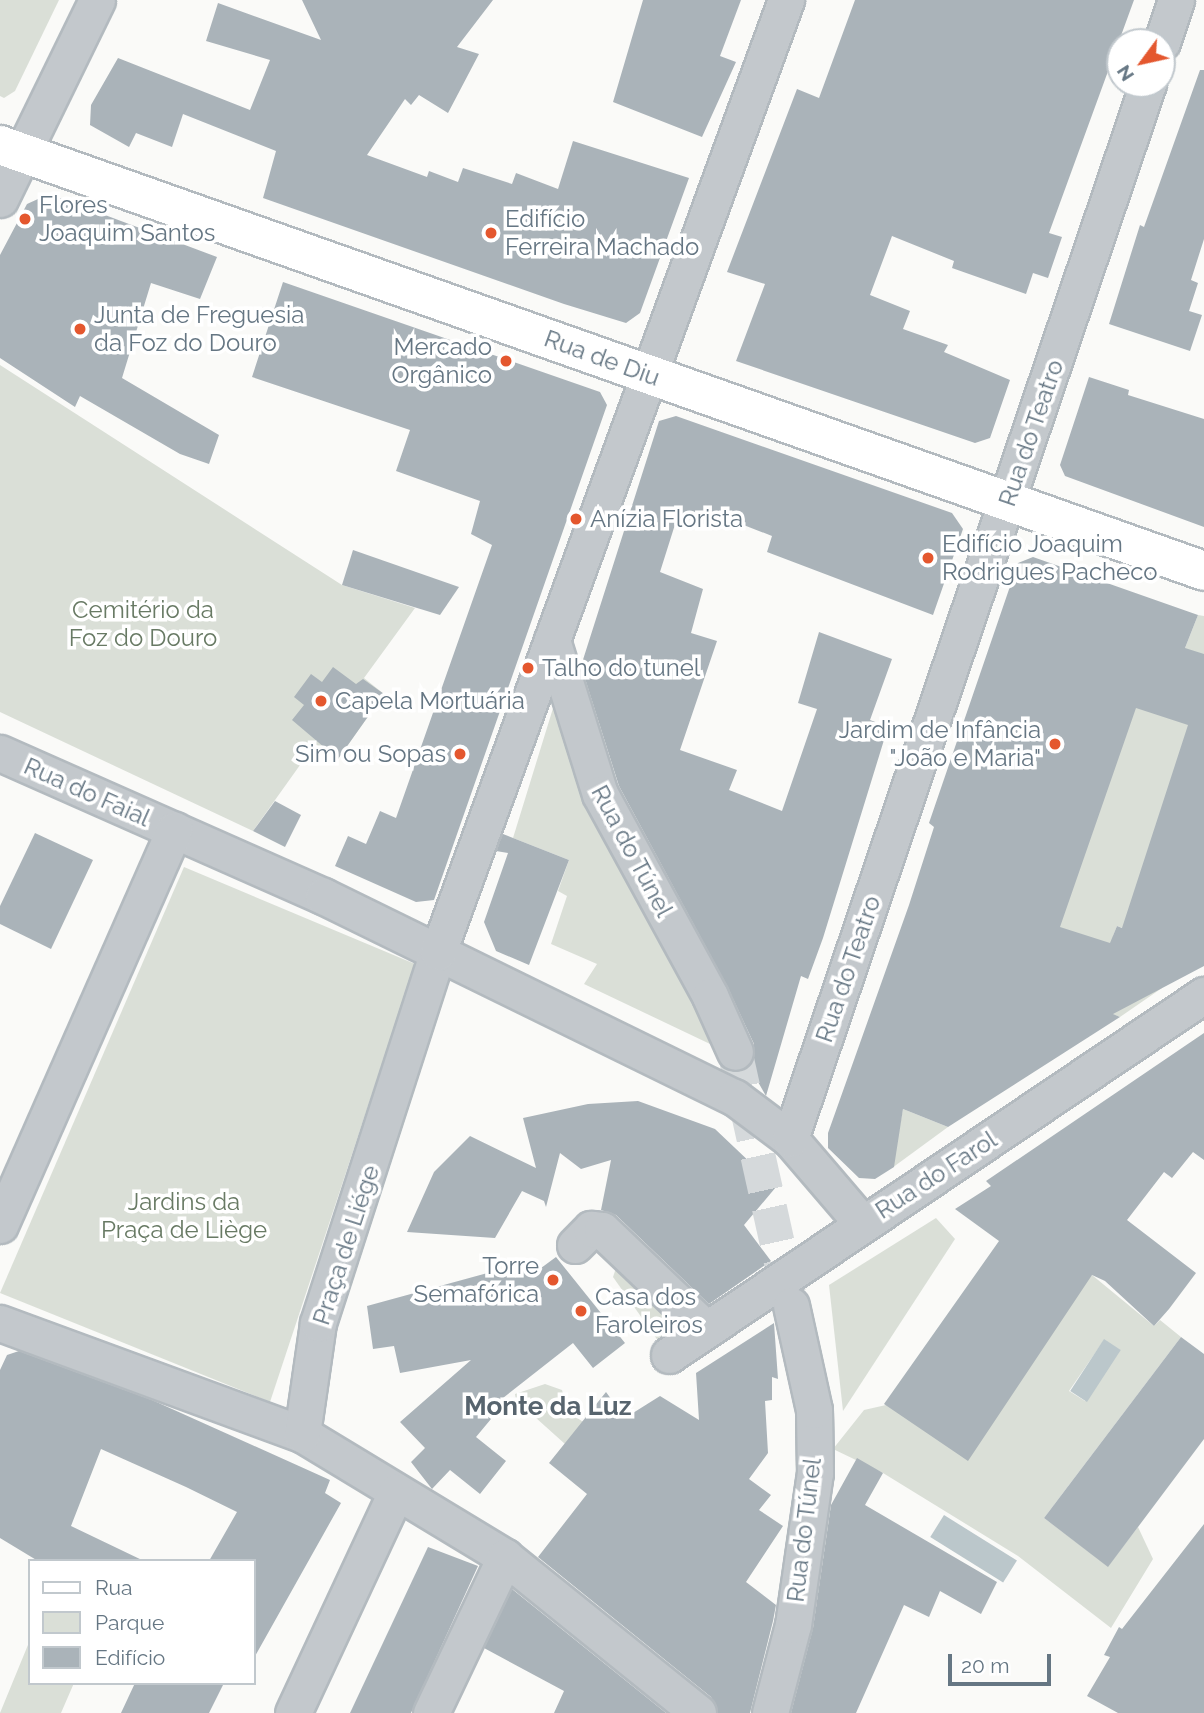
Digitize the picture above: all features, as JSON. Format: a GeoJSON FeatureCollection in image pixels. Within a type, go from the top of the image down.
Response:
{"type":"FeatureCollection","features":[{"type":"Feature","properties":{"kind":"main road","name":"Rua de Diu"},"geometry":{"type":"LineString","coordinates":[[11,148],[1204,571]]}},
{"type":"Feature","properties":{"kind":"street"},"geometry":{"type":"LineString","coordinates":[[0,199],[11,148],[97,0]]}},
{"type":"Feature","properties":{"kind":"street","name":"Praça de Liége"},"geometry":{"type":"LineString","coordinates":[[302,1434],[318,1323],[438,952],[652,376],[786,0]]}},
{"type":"Feature","properties":{"kind":"street"},"geometry":{"type":"LineString","coordinates":[[1167,28],[1176,0]]}},
{"type":"Feature","properties":{"kind":"street","name":"Rua do Teatro"},"geometry":{"type":"LineString","coordinates":[[790,1139],[1143,98]]}},
{"type":"Feature","properties":{"kind":"street","name":"Rua do Túnel"},"geometry":{"type":"LineString","coordinates":[[552,640],[600,794],[710,996],[735,1052]]}},
{"type":"Feature","properties":{"kind":"street","name":"Rua do Faial"},"geometry":{"type":"LineString","coordinates":[[0,753],[174,830]]}},
{"type":"Feature","properties":{"kind":"street"},"geometry":{"type":"LineString","coordinates":[[0,1225],[174,830],[438,952],[713,1086],[790,1139],[862,1223]]}},
{"type":"Feature","properties":{"kind":"street","name":"Rua do Farol"},"geometry":{"type":"LineString","coordinates":[[668,1355],[1204,995]]}},
{"type":"Feature","properties":{"kind":"street"},"geometry":{"type":"LineString","coordinates":[[575,1245],[591,1228],[602,1230],[706,1329]]}},
{"type":"Feature","properties":{"kind":"street","name":"Rua do Túnel"},"geometry":{"type":"LineString","coordinates":[[770,1713],[793,1625],[815,1473],[814,1410],[791,1305]]}},
{"type":"Feature","properties":{"kind":"street"},"geometry":{"type":"LineString","coordinates":[[0,1323],[302,1434],[505,1557],[698,1713]]}},
{"type":"Feature","properties":{"kind":"street"},"geometry":{"type":"LineString","coordinates":[[293,1713],[396,1492]]}},
{"type":"Feature","properties":{"kind":"street"},"geometry":{"type":"LineString","coordinates":[[431,1713],[505,1557]]}},
{"type":"Feature","properties":{"kind":"green space"},"geometry":{"type":"Polygon","coordinates":[[[0,0],[59,0],[15,91],[4,98],[0,96],[0,0]]]}},
{"type":"Feature","properties":{"kind":"green space","name":"Cemitério da Foz do Douro"},"geometry":{"type":"Polygon","coordinates":[[[0,365],[342,585],[415,608],[364,678],[384,694],[338,759],[315,744],[253,831],[0,712],[0,365]]]}},
{"type":"Feature","properties":{"kind":"green space"},"geometry":{"type":"Polygon","coordinates":[[[1198,615],[1204,616],[1204,693],[1134,932],[1117,926],[1113,936],[1162,988],[1120,1017],[1012,975],[1091,836],[1157,636],[1185,648],[1198,615]]]}},
{"type":"Feature","properties":{"kind":"green space"},"geometry":{"type":"Polygon","coordinates":[[[554,705],[574,717],[729,1053],[584,984],[597,964],[551,944],[567,896],[558,891],[569,860],[513,838],[554,705]]]}},
{"type":"Feature","properties":{"kind":"green space","name":"Jardins da Praça de Liège"},"geometry":{"type":"Polygon","coordinates":[[[184,867],[415,964],[270,1402],[0,1293],[184,867]]]}},
{"type":"Feature","properties":{"kind":"green space"},"geometry":{"type":"Polygon","coordinates":[[[903,1109],[948,1127],[892,1168],[903,1109]]]}},
{"type":"Feature","properties":{"kind":"green space"},"geometry":{"type":"Polygon","coordinates":[[[936,1218],[955,1239],[843,1411],[829,1285],[936,1218]]]}},
{"type":"Feature","properties":{"kind":"green space"},"geometry":{"type":"Polygon","coordinates":[[[617,1265],[685,1322],[661,1345],[613,1277],[617,1265]]]}},
{"type":"Feature","properties":{"kind":"green space"},"geometry":{"type":"Polygon","coordinates":[[[1092,1275],[1154,1326],[1160,1320],[1181,1337],[1044,1518],[1108,1566],[1138,1527],[1153,1559],[1111,1628],[1018,1556],[883,1473],[833,1449],[864,1410],[886,1405],[1092,1275]],[[1104,1340],[1069,1391],[1085,1401],[1120,1350],[1104,1340]]]}},
{"type":"Feature","properties":{"kind":"green space"},"geometry":{"type":"Polygon","coordinates":[[[545,1384],[562,1390],[566,1405],[579,1414],[576,1417],[583,1422],[565,1444],[516,1400],[515,1394],[545,1384]]]}},
{"type":"Feature","properties":{"kind":"green space"},"geometry":{"type":"Polygon","coordinates":[[[28,1645],[28,1685],[73,1685],[61,1713],[0,1713],[28,1645]]]}},
{"type":"Feature","properties":{"kind":"shaded area"},"geometry":{"type":"Polygon","coordinates":[[[1104,1339],[1121,1350],[1087,1402],[1070,1391],[1104,1339]]]}},
{"type":"Feature","properties":{"kind":"shaded area"},"geometry":{"type":"Polygon","coordinates":[[[944,1515],[1017,1561],[1003,1583],[930,1537],[944,1515]]]}},
{"type":"Feature","properties":{"kind":"building"},"geometry":{"type":"Polygon","coordinates":[[[302,0],[493,0],[457,47],[479,54],[448,113],[419,95],[411,105],[405,99],[367,155],[427,177],[429,171],[458,182],[463,168],[512,184],[516,173],[558,189],[573,141],[689,178],[640,313],[626,323],[564,304],[263,198],[276,151],[183,114],[172,147],[136,133],[129,147],[90,125],[91,105],[118,58],[250,110],[270,60],[206,41],[218,3],[321,40],[302,0]]]}},
{"type":"Feature","properties":{"kind":"building"},"geometry":{"type":"Polygon","coordinates":[[[643,0],[741,0],[720,56],[736,62],[702,137],[613,102],[643,0]]]}},
{"type":"Feature","properties":{"kind":"building"},"geometry":{"type":"Polygon","coordinates":[[[855,0],[1134,0],[1124,28],[1106,28],[1106,77],[1049,233],[1062,237],[1048,278],[1033,273],[1026,294],[952,268],[954,261],[892,236],[870,295],[910,311],[903,329],[948,345],[944,352],[1010,380],[990,438],[975,443],[736,361],[765,284],[727,272],[797,89],[819,98],[855,0]]]}},
{"type":"Feature","properties":{"kind":"building"},"geometry":{"type":"Polygon","coordinates":[[[1200,70],[1204,70],[1204,239],[1191,280],[1198,283],[1189,311],[1202,315],[1190,351],[1109,324],[1140,225],[1144,227],[1200,70]]]}},
{"type":"Feature","properties":{"kind":"building"},"geometry":{"type":"Polygon","coordinates":[[[49,194],[217,257],[200,299],[151,283],[122,378],[219,435],[209,464],[180,454],[80,396],[75,407],[0,358],[0,255],[27,204],[49,194]]]}},
{"type":"Feature","properties":{"kind":"building"},"geometry":{"type":"Polygon","coordinates":[[[283,282],[600,392],[607,405],[434,900],[416,902],[335,866],[348,836],[366,844],[380,811],[396,818],[492,545],[471,534],[480,501],[396,471],[410,430],[252,377],[283,282]]]}},
{"type":"Feature","properties":{"kind":"building"},"geometry":{"type":"Polygon","coordinates":[[[1089,377],[1129,390],[1128,395],[1204,419],[1204,527],[1065,476],[1060,465],[1089,377]]]}},
{"type":"Feature","properties":{"kind":"building"},"geometry":{"type":"Polygon","coordinates":[[[676,416],[952,513],[963,529],[933,615],[767,552],[772,536],[713,513],[709,526],[678,515],[660,572],[703,589],[691,633],[717,641],[680,750],[737,770],[729,790],[782,811],[817,709],[798,703],[819,632],[892,659],[870,720],[888,727],[823,938],[808,979],[801,976],[766,1096],[749,1066],[754,1044],[728,988],[619,786],[581,666],[659,421],[676,416]]]}},
{"type":"Feature","properties":{"kind":"building"},"geometry":{"type":"Polygon","coordinates":[[[353,550],[459,587],[440,615],[342,585],[353,550]]]}},
{"type":"Feature","properties":{"kind":"building"},"geometry":{"type":"Polygon","coordinates":[[[1033,557],[1198,615],[1185,648],[1204,654],[1204,966],[1113,1014],[1120,1017],[948,1127],[903,1109],[894,1167],[875,1179],[859,1178],[828,1148],[828,1133],[909,905],[934,827],[929,823],[1018,563],[1033,557]],[[1136,708],[1060,927],[1110,943],[1117,926],[1122,928],[1188,725],[1136,708]]]}},
{"type":"Feature","properties":{"kind":"building"},"geometry":{"type":"Polygon","coordinates":[[[333,667],[356,684],[363,679],[384,694],[338,759],[292,720],[304,705],[294,697],[311,674],[322,682],[333,667]]]}},
{"type":"Feature","properties":{"kind":"building"},"geometry":{"type":"Polygon","coordinates":[[[275,801],[301,815],[285,847],[253,831],[275,801]]]}},
{"type":"Feature","properties":{"kind":"building"},"geometry":{"type":"Polygon","coordinates":[[[35,833],[93,860],[51,949],[0,924],[0,906],[35,833]]]}},
{"type":"Feature","properties":{"kind":"building"},"geometry":{"type":"Polygon","coordinates":[[[503,834],[569,860],[529,965],[496,951],[484,922],[508,853],[496,851],[503,834]]]}},
{"type":"Feature","properties":{"kind":"building"},"geometry":{"type":"Polygon","coordinates":[[[1204,1033],[1204,1160],[1193,1152],[1172,1178],[1164,1172],[1127,1220],[1196,1273],[1169,1309],[1154,1326],[1105,1281],[1092,1275],[968,1461],[884,1404],[999,1241],[955,1209],[991,1186],[986,1181],[1204,1033]]]}},
{"type":"Feature","properties":{"kind":"building"},"geometry":{"type":"Polygon","coordinates":[[[638,1101],[715,1129],[776,1187],[744,1225],[771,1261],[709,1304],[616,1215],[601,1210],[611,1160],[581,1169],[560,1153],[546,1207],[544,1201],[522,1191],[495,1238],[407,1232],[434,1172],[470,1136],[536,1168],[523,1118],[588,1104],[638,1101]]]}},
{"type":"Feature","properties":{"kind":"building"},"geometry":{"type":"Polygon","coordinates":[[[556,1257],[625,1343],[593,1368],[573,1343],[484,1413],[491,1419],[476,1437],[506,1461],[480,1494],[450,1470],[432,1489],[411,1462],[425,1448],[400,1422],[471,1360],[400,1373],[394,1346],[373,1349],[367,1306],[524,1263],[537,1271],[556,1257]]]}},
{"type":"Feature","properties":{"kind":"building"},"geometry":{"type":"Polygon","coordinates":[[[774,1323],[778,1379],[772,1377],[772,1400],[765,1401],[768,1453],[749,1479],[771,1495],[759,1510],[783,1526],[746,1582],[776,1605],[750,1713],[718,1713],[711,1697],[538,1557],[587,1494],[549,1463],[606,1392],[625,1418],[660,1396],[699,1420],[696,1373],[774,1323]]]}},
{"type":"Feature","properties":{"kind":"building"},"geometry":{"type":"Polygon","coordinates":[[[1181,1337],[1204,1354],[1204,1439],[1108,1567],[1044,1518],[1181,1337]]]}},
{"type":"Feature","properties":{"kind":"building"},"geometry":{"type":"Polygon","coordinates":[[[19,1351],[152,1400],[330,1480],[325,1493],[341,1503],[256,1654],[256,1559],[210,1559],[237,1512],[186,1487],[101,1449],[71,1526],[140,1559],[35,1559],[0,1538],[0,1370],[7,1355],[19,1351]]]}},
{"type":"Feature","properties":{"kind":"building"},"geometry":{"type":"Polygon","coordinates":[[[857,1458],[883,1473],[865,1505],[997,1582],[981,1614],[940,1591],[929,1617],[904,1605],[856,1713],[791,1713],[813,1628],[831,1505],[857,1458]]]}},
{"type":"Feature","properties":{"kind":"building"},"geometry":{"type":"Polygon","coordinates":[[[1204,1524],[1204,1713],[1118,1713],[1087,1696],[1110,1657],[1104,1655],[1119,1627],[1122,1629],[1204,1524]]]}},
{"type":"Feature","properties":{"kind":"building"},"geometry":{"type":"Polygon","coordinates":[[[428,1547],[478,1566],[411,1713],[350,1713],[428,1547]]]}},
{"type":"Feature","properties":{"kind":"building"},"geometry":{"type":"Polygon","coordinates":[[[512,1589],[666,1713],[554,1713],[564,1691],[484,1648],[512,1589]]]}},
{"type":"Feature","properties":{"kind":"building"},"geometry":{"type":"Polygon","coordinates":[[[134,1685],[223,1685],[209,1713],[121,1713],[134,1685]]]}},
{"type":"Feature","properties":{"kind":"tunnel"},"geometry":{"type":"LineString","coordinates":[[735,1052],[791,1305]]}},
{"type":"Feature","properties":{"kind":"place","name":"Flores Joaquim Santos"},"geometry":{"type":"Point","coordinates":[25,219]}},
{"type":"Feature","properties":{"kind":"place","name":"Edifício Ferreira Machado"},"geometry":{"type":"Point","coordinates":[491,233]}},
{"type":"Feature","properties":{"kind":"place","name":"Junta de Freguesia da Foz do Douro"},"geometry":{"type":"Point","coordinates":[80,329]}},
{"type":"Feature","properties":{"kind":"place","name":"Mercado Orgânico"},"geometry":{"type":"Point","coordinates":[506,361]}},
{"type":"Feature","properties":{"kind":"place","name":"Anízia Florista"},"geometry":{"type":"Point","coordinates":[576,519]}},
{"type":"Feature","properties":{"kind":"place","name":"Edifício Joaquim Rodrigues Pacheco"},"geometry":{"type":"Point","coordinates":[928,558]}},
{"type":"Feature","properties":{"kind":"place","name":"Talho do tunel"},"geometry":{"type":"Point","coordinates":[528,668]}},
{"type":"Feature","properties":{"kind":"place","name":"Capela Mortuária"},"geometry":{"type":"Point","coordinates":[321,701]}},
{"type":"Feature","properties":{"kind":"place","name":"Jardim de Infância \"João e Maria\""},"geometry":{"type":"Point","coordinates":[1055,744]}},
{"type":"Feature","properties":{"kind":"place","name":"Sim ou Sopas"},"geometry":{"type":"Point","coordinates":[460,754]}},
{"type":"Feature","properties":{"kind":"place","name":"Torre Semafórica"},"geometry":{"type":"Point","coordinates":[553,1280]}},
{"type":"Feature","properties":{"kind":"place","name":"Casa dos Faroleiros"},"geometry":{"type":"Point","coordinates":[581,1311]}},
{"type":"Feature","properties":{"kind":"district","name":"Monte da Luz"},"geometry":{"type":"Point","coordinates":[548,1407]}}]}
